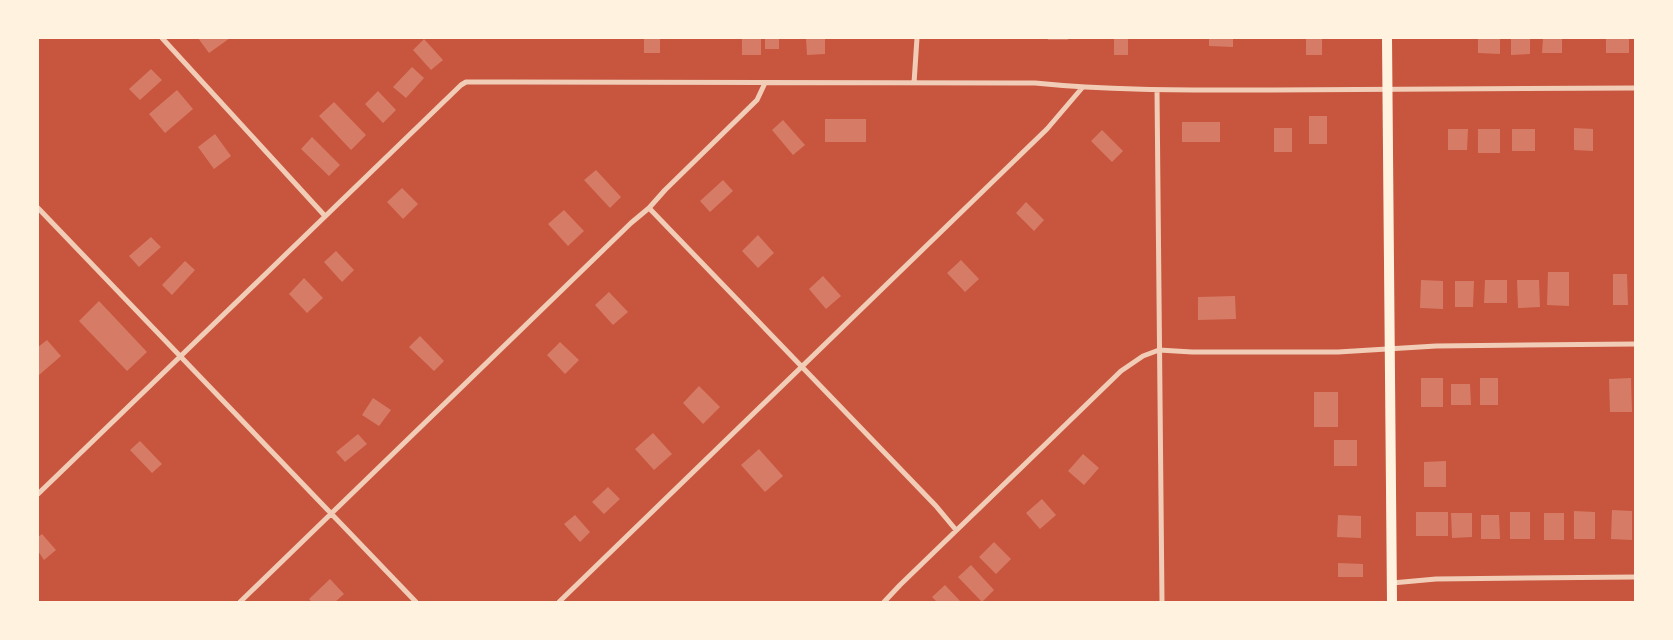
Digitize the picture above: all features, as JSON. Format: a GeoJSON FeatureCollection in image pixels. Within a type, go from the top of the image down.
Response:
{"type":"FeatureCollection","features":[{"type":"Feature","properties":{"kind":"main road"},"geometry":{"type":"LineString","coordinates":[[1388,38],[1392,602]]}},
{"type":"Feature","properties":{"kind":"street"},"geometry":{"type":"LineString","coordinates":[[162,38],[325,216]]}},
{"type":"Feature","properties":{"kind":"street"},"geometry":{"type":"LineString","coordinates":[[914,83],[917,38]]}},
{"type":"Feature","properties":{"kind":"street"},"geometry":{"type":"LineString","coordinates":[[38,494],[466,82],[1035,84],[1082,88],[1156,90],[1636,88]]}},
{"type":"Feature","properties":{"kind":"street"},"geometry":{"type":"LineString","coordinates":[[240,602],[648,208],[756,100],[765,83]]}},
{"type":"Feature","properties":{"kind":"street"},"geometry":{"type":"LineString","coordinates":[[559,602],[1047,129],[1082,88]]}},
{"type":"Feature","properties":{"kind":"street"},"geometry":{"type":"LineString","coordinates":[[1156,90],[1162,602]]}},
{"type":"Feature","properties":{"kind":"street"},"geometry":{"type":"LineString","coordinates":[[38,208],[416,602]]}},
{"type":"Feature","properties":{"kind":"street"},"geometry":{"type":"LineString","coordinates":[[648,208],[936,506],[956,530]]}},
{"type":"Feature","properties":{"kind":"street"},"geometry":{"type":"LineString","coordinates":[[884,602],[900,584],[1121,371],[1143,356],[1159,350],[1192,352],[1338,352],[1436,346],[1636,344]]}},
{"type":"Feature","properties":{"kind":"street"},"geometry":{"type":"LineString","coordinates":[[1392,583],[1436,579],[1636,577]]}},
{"type":"Feature","properties":{"kind":"building"},"geometry":{"type":"Polygon","coordinates":[[[198,38],[230,38],[209,53],[198,38]]]}},
{"type":"Feature","properties":{"kind":"building"},"geometry":{"type":"Polygon","coordinates":[[[644,38],[660,38],[660,53],[644,53],[644,38]]]}},
{"type":"Feature","properties":{"kind":"building"},"geometry":{"type":"Polygon","coordinates":[[[742,38],[761,38],[761,55],[742,55],[742,38]]]}},
{"type":"Feature","properties":{"kind":"building"},"geometry":{"type":"Polygon","coordinates":[[[765,38],[779,38],[779,49],[765,49],[765,38]]]}},
{"type":"Feature","properties":{"kind":"building"},"geometry":{"type":"Polygon","coordinates":[[[806,38],[825,38],[825,54],[807,55],[806,38]]]}},
{"type":"Feature","properties":{"kind":"building"},"geometry":{"type":"Polygon","coordinates":[[[1048,38],[1068,38],[1068,40],[1048,40],[1048,38]]]}},
{"type":"Feature","properties":{"kind":"building"},"geometry":{"type":"Polygon","coordinates":[[[1114,38],[1128,38],[1128,55],[1114,55],[1114,38]]]}},
{"type":"Feature","properties":{"kind":"building"},"geometry":{"type":"Polygon","coordinates":[[[1209,38],[1233,38],[1233,47],[1209,46],[1209,38]]]}},
{"type":"Feature","properties":{"kind":"building"},"geometry":{"type":"Polygon","coordinates":[[[1306,38],[1322,38],[1322,55],[1306,55],[1306,38]]]}},
{"type":"Feature","properties":{"kind":"building"},"geometry":{"type":"Polygon","coordinates":[[[1478,38],[1500,38],[1500,54],[1478,53],[1478,38]]]}},
{"type":"Feature","properties":{"kind":"building"},"geometry":{"type":"Polygon","coordinates":[[[1511,38],[1530,38],[1530,54],[1511,55],[1511,38]]]}},
{"type":"Feature","properties":{"kind":"building"},"geometry":{"type":"Polygon","coordinates":[[[1543,38],[1562,38],[1562,53],[1542,53],[1543,38]]]}},
{"type":"Feature","properties":{"kind":"building"},"geometry":{"type":"Polygon","coordinates":[[[1606,38],[1629,38],[1629,53],[1606,53],[1606,38]]]}},
{"type":"Feature","properties":{"kind":"building"},"geometry":{"type":"Polygon","coordinates":[[[424,39],[443,60],[431,70],[413,50],[424,39]]]}},
{"type":"Feature","properties":{"kind":"building"},"geometry":{"type":"Polygon","coordinates":[[[412,67],[424,78],[406,98],[393,87],[412,67]]]}},
{"type":"Feature","properties":{"kind":"building"},"geometry":{"type":"Polygon","coordinates":[[[151,69],[162,80],[140,100],[129,89],[151,69]]]}},
{"type":"Feature","properties":{"kind":"building"},"geometry":{"type":"Polygon","coordinates":[[[177,90],[193,109],[165,133],[149,114],[177,90]]]}},
{"type":"Feature","properties":{"kind":"building"},"geometry":{"type":"Polygon","coordinates":[[[378,91],[396,110],[383,123],[365,104],[378,91]]]}},
{"type":"Feature","properties":{"kind":"building"},"geometry":{"type":"Polygon","coordinates":[[[334,102],[366,135],[351,150],[319,116],[334,102]]]}},
{"type":"Feature","properties":{"kind":"building"},"geometry":{"type":"Polygon","coordinates":[[[1309,116],[1327,116],[1327,144],[1309,144],[1309,116]]]}},
{"type":"Feature","properties":{"kind":"building"},"geometry":{"type":"Polygon","coordinates":[[[825,119],[866,119],[866,142],[825,142],[825,119]]]}},
{"type":"Feature","properties":{"kind":"building"},"geometry":{"type":"Polygon","coordinates":[[[783,120],[805,145],[793,155],[772,130],[783,120]]]}},
{"type":"Feature","properties":{"kind":"building"},"geometry":{"type":"Polygon","coordinates":[[[1182,122],[1220,122],[1220,142],[1182,142],[1182,122]]]}},
{"type":"Feature","properties":{"kind":"building"},"geometry":{"type":"Polygon","coordinates":[[[1274,128],[1292,128],[1292,152],[1274,152],[1274,128]]]}},
{"type":"Feature","properties":{"kind":"building"},"geometry":{"type":"Polygon","coordinates":[[[1574,128],[1593,129],[1593,151],[1574,150],[1574,128]]]}},
{"type":"Feature","properties":{"kind":"building"},"geometry":{"type":"Polygon","coordinates":[[[1448,129],[1468,129],[1467,150],[1448,150],[1448,129]]]}},
{"type":"Feature","properties":{"kind":"building"},"geometry":{"type":"Polygon","coordinates":[[[1478,129],[1500,129],[1500,153],[1478,153],[1478,129]]]}},
{"type":"Feature","properties":{"kind":"building"},"geometry":{"type":"Polygon","coordinates":[[[1512,129],[1535,129],[1535,151],[1512,151],[1512,129]]]}},
{"type":"Feature","properties":{"kind":"building"},"geometry":{"type":"Polygon","coordinates":[[[1102,130],[1123,151],[1112,162],[1091,141],[1102,130]]]}},
{"type":"Feature","properties":{"kind":"building"},"geometry":{"type":"Polygon","coordinates":[[[215,134],[231,156],[214,169],[198,147],[215,134]]]}},
{"type":"Feature","properties":{"kind":"building"},"geometry":{"type":"Polygon","coordinates":[[[312,137],[340,165],[329,176],[301,149],[312,137]]]}},
{"type":"Feature","properties":{"kind":"building"},"geometry":{"type":"Polygon","coordinates":[[[596,170],[621,197],[610,208],[584,180],[596,170]]]}},
{"type":"Feature","properties":{"kind":"building"},"geometry":{"type":"Polygon","coordinates":[[[723,180],[733,191],[710,212],[700,201],[723,180]]]}},
{"type":"Feature","properties":{"kind":"building"},"geometry":{"type":"Polygon","coordinates":[[[402,188],[418,204],[403,219],[387,202],[402,188]]]}},
{"type":"Feature","properties":{"kind":"building"},"geometry":{"type":"Polygon","coordinates":[[[1026,202],[1044,220],[1034,231],[1016,213],[1026,202]]]}},
{"type":"Feature","properties":{"kind":"building"},"geometry":{"type":"Polygon","coordinates":[[[564,210],[584,231],[568,246],[548,224],[564,210]]]}},
{"type":"Feature","properties":{"kind":"building"},"geometry":{"type":"Polygon","coordinates":[[[758,235],[774,253],[758,268],[742,251],[758,235]]]}},
{"type":"Feature","properties":{"kind":"building"},"geometry":{"type":"Polygon","coordinates":[[[151,237],[161,247],[139,267],[129,256],[151,237]]]}},
{"type":"Feature","properties":{"kind":"building"},"geometry":{"type":"Polygon","coordinates":[[[336,251],[354,270],[342,282],[324,262],[336,251]]]}},
{"type":"Feature","properties":{"kind":"building"},"geometry":{"type":"Polygon","coordinates":[[[961,260],[979,279],[965,292],[947,273],[961,260]]]}},
{"type":"Feature","properties":{"kind":"building"},"geometry":{"type":"Polygon","coordinates":[[[185,261],[195,270],[172,295],[162,285],[185,261]]]}},
{"type":"Feature","properties":{"kind":"building"},"geometry":{"type":"Polygon","coordinates":[[[1548,272],[1569,272],[1569,306],[1547,305],[1548,272]]]}},
{"type":"Feature","properties":{"kind":"building"},"geometry":{"type":"Polygon","coordinates":[[[1613,274],[1627,274],[1628,305],[1613,305],[1613,274]]]}},
{"type":"Feature","properties":{"kind":"building"},"geometry":{"type":"Polygon","coordinates":[[[823,276],[841,296],[826,309],[809,289],[823,276]]]}},
{"type":"Feature","properties":{"kind":"building"},"geometry":{"type":"Polygon","coordinates":[[[304,278],[323,298],[307,313],[289,294],[304,278]]]}},
{"type":"Feature","properties":{"kind":"building"},"geometry":{"type":"Polygon","coordinates":[[[1421,280],[1443,281],[1443,309],[1420,308],[1421,280]]]}},
{"type":"Feature","properties":{"kind":"building"},"geometry":{"type":"Polygon","coordinates":[[[1485,280],[1507,280],[1507,303],[1484,303],[1485,280]]]}},
{"type":"Feature","properties":{"kind":"building"},"geometry":{"type":"Polygon","coordinates":[[[1517,280],[1539,280],[1540,307],[1518,308],[1517,280]]]}},
{"type":"Feature","properties":{"kind":"building"},"geometry":{"type":"Polygon","coordinates":[[[1455,281],[1474,281],[1473,307],[1455,307],[1455,281]]]}},
{"type":"Feature","properties":{"kind":"building"},"geometry":{"type":"Polygon","coordinates":[[[609,292],[628,312],[613,325],[595,305],[609,292]]]}},
{"type":"Feature","properties":{"kind":"building"},"geometry":{"type":"Polygon","coordinates":[[[1235,296],[1236,319],[1198,320],[1198,297],[1235,296]]]}},
{"type":"Feature","properties":{"kind":"building"},"geometry":{"type":"Polygon","coordinates":[[[99,301],[147,352],[127,371],[79,321],[99,301]]]}},
{"type":"Feature","properties":{"kind":"building"},"geometry":{"type":"Polygon","coordinates":[[[420,336],[444,361],[434,371],[409,347],[420,336]]]}},
{"type":"Feature","properties":{"kind":"building"},"geometry":{"type":"Polygon","coordinates":[[[47,340],[61,356],[39,375],[38,347],[47,340]]]}},
{"type":"Feature","properties":{"kind":"building"},"geometry":{"type":"Polygon","coordinates":[[[560,342],[579,360],[565,374],[547,355],[560,342]]]}},
{"type":"Feature","properties":{"kind":"building"},"geometry":{"type":"Polygon","coordinates":[[[1421,378],[1443,378],[1443,407],[1421,407],[1421,378]]]}},
{"type":"Feature","properties":{"kind":"building"},"geometry":{"type":"Polygon","coordinates":[[[1480,378],[1498,378],[1498,405],[1480,405],[1480,378]]]}},
{"type":"Feature","properties":{"kind":"building"},"geometry":{"type":"Polygon","coordinates":[[[1631,378],[1632,412],[1610,412],[1609,379],[1631,378]]]}},
{"type":"Feature","properties":{"kind":"building"},"geometry":{"type":"Polygon","coordinates":[[[1451,384],[1470,384],[1471,405],[1451,405],[1451,384]]]}},
{"type":"Feature","properties":{"kind":"building"},"geometry":{"type":"Polygon","coordinates":[[[699,386],[720,407],[703,424],[683,403],[699,386]]]}},
{"type":"Feature","properties":{"kind":"building"},"geometry":{"type":"Polygon","coordinates":[[[1314,392],[1338,392],[1338,427],[1314,427],[1314,392]]]}},
{"type":"Feature","properties":{"kind":"building"},"geometry":{"type":"Polygon","coordinates":[[[373,398],[391,410],[379,426],[362,415],[373,398]]]}},
{"type":"Feature","properties":{"kind":"building"},"geometry":{"type":"Polygon","coordinates":[[[653,433],[672,454],[654,470],[635,449],[653,433]]]}},
{"type":"Feature","properties":{"kind":"building"},"geometry":{"type":"Polygon","coordinates":[[[358,434],[367,444],[345,462],[336,452],[358,434]]]}},
{"type":"Feature","properties":{"kind":"building"},"geometry":{"type":"Polygon","coordinates":[[[1334,440],[1357,440],[1357,466],[1334,466],[1334,440]]]}},
{"type":"Feature","properties":{"kind":"building"},"geometry":{"type":"Polygon","coordinates":[[[140,441],[162,464],[152,473],[130,450],[140,441]]]}},
{"type":"Feature","properties":{"kind":"building"},"geometry":{"type":"Polygon","coordinates":[[[759,449],[783,476],[765,492],[741,465],[759,449]]]}},
{"type":"Feature","properties":{"kind":"building"},"geometry":{"type":"Polygon","coordinates":[[[1083,454],[1099,468],[1084,485],[1068,471],[1083,454]]]}},
{"type":"Feature","properties":{"kind":"building"},"geometry":{"type":"Polygon","coordinates":[[[1446,461],[1446,487],[1424,487],[1424,462],[1446,461]]]}},
{"type":"Feature","properties":{"kind":"building"},"geometry":{"type":"Polygon","coordinates":[[[608,487],[620,499],[604,514],[592,502],[608,487]]]}},
{"type":"Feature","properties":{"kind":"building"},"geometry":{"type":"Polygon","coordinates":[[[1042,499],[1056,515],[1040,529],[1026,513],[1042,499]]]}},
{"type":"Feature","properties":{"kind":"building"},"geometry":{"type":"Polygon","coordinates":[[[1612,510],[1632,511],[1632,540],[1611,539],[1612,510]]]}},
{"type":"Feature","properties":{"kind":"building"},"geometry":{"type":"Polygon","coordinates":[[[1574,511],[1595,512],[1595,539],[1574,539],[1574,511]]]}},
{"type":"Feature","properties":{"kind":"building"},"geometry":{"type":"Polygon","coordinates":[[[1416,512],[1448,512],[1448,536],[1416,536],[1416,512]]]}},
{"type":"Feature","properties":{"kind":"building"},"geometry":{"type":"Polygon","coordinates":[[[1510,512],[1530,512],[1530,539],[1510,539],[1510,512]]]}},
{"type":"Feature","properties":{"kind":"building"},"geometry":{"type":"Polygon","coordinates":[[[1451,513],[1472,513],[1472,537],[1452,538],[1451,513]]]}},
{"type":"Feature","properties":{"kind":"building"},"geometry":{"type":"Polygon","coordinates":[[[1544,513],[1564,513],[1564,540],[1544,540],[1544,513]]]}},
{"type":"Feature","properties":{"kind":"building"},"geometry":{"type":"Polygon","coordinates":[[[575,515],[590,532],[580,542],[564,524],[575,515]]]}},
{"type":"Feature","properties":{"kind":"building"},"geometry":{"type":"Polygon","coordinates":[[[1338,515],[1361,516],[1361,538],[1337,537],[1338,515]]]}},
{"type":"Feature","properties":{"kind":"building"},"geometry":{"type":"Polygon","coordinates":[[[1481,515],[1499,515],[1500,539],[1481,539],[1481,515]]]}},
{"type":"Feature","properties":{"kind":"building"},"geometry":{"type":"Polygon","coordinates":[[[42,534],[56,550],[44,560],[38,551],[38,537],[42,534]]]}},
{"type":"Feature","properties":{"kind":"building"},"geometry":{"type":"Polygon","coordinates":[[[994,542],[1011,559],[996,574],[979,557],[994,542]]]}},
{"type":"Feature","properties":{"kind":"building"},"geometry":{"type":"Polygon","coordinates":[[[1338,563],[1363,564],[1363,577],[1338,577],[1338,563]]]}},
{"type":"Feature","properties":{"kind":"building"},"geometry":{"type":"Polygon","coordinates":[[[971,565],[994,590],[982,602],[958,577],[971,565]]]}},
{"type":"Feature","properties":{"kind":"building"},"geometry":{"type":"Polygon","coordinates":[[[330,579],[344,594],[335,602],[312,602],[309,599],[330,579]]]}},
{"type":"Feature","properties":{"kind":"building"},"geometry":{"type":"Polygon","coordinates":[[[945,585],[961,602],[937,602],[932,597],[945,585]]]}}]}
